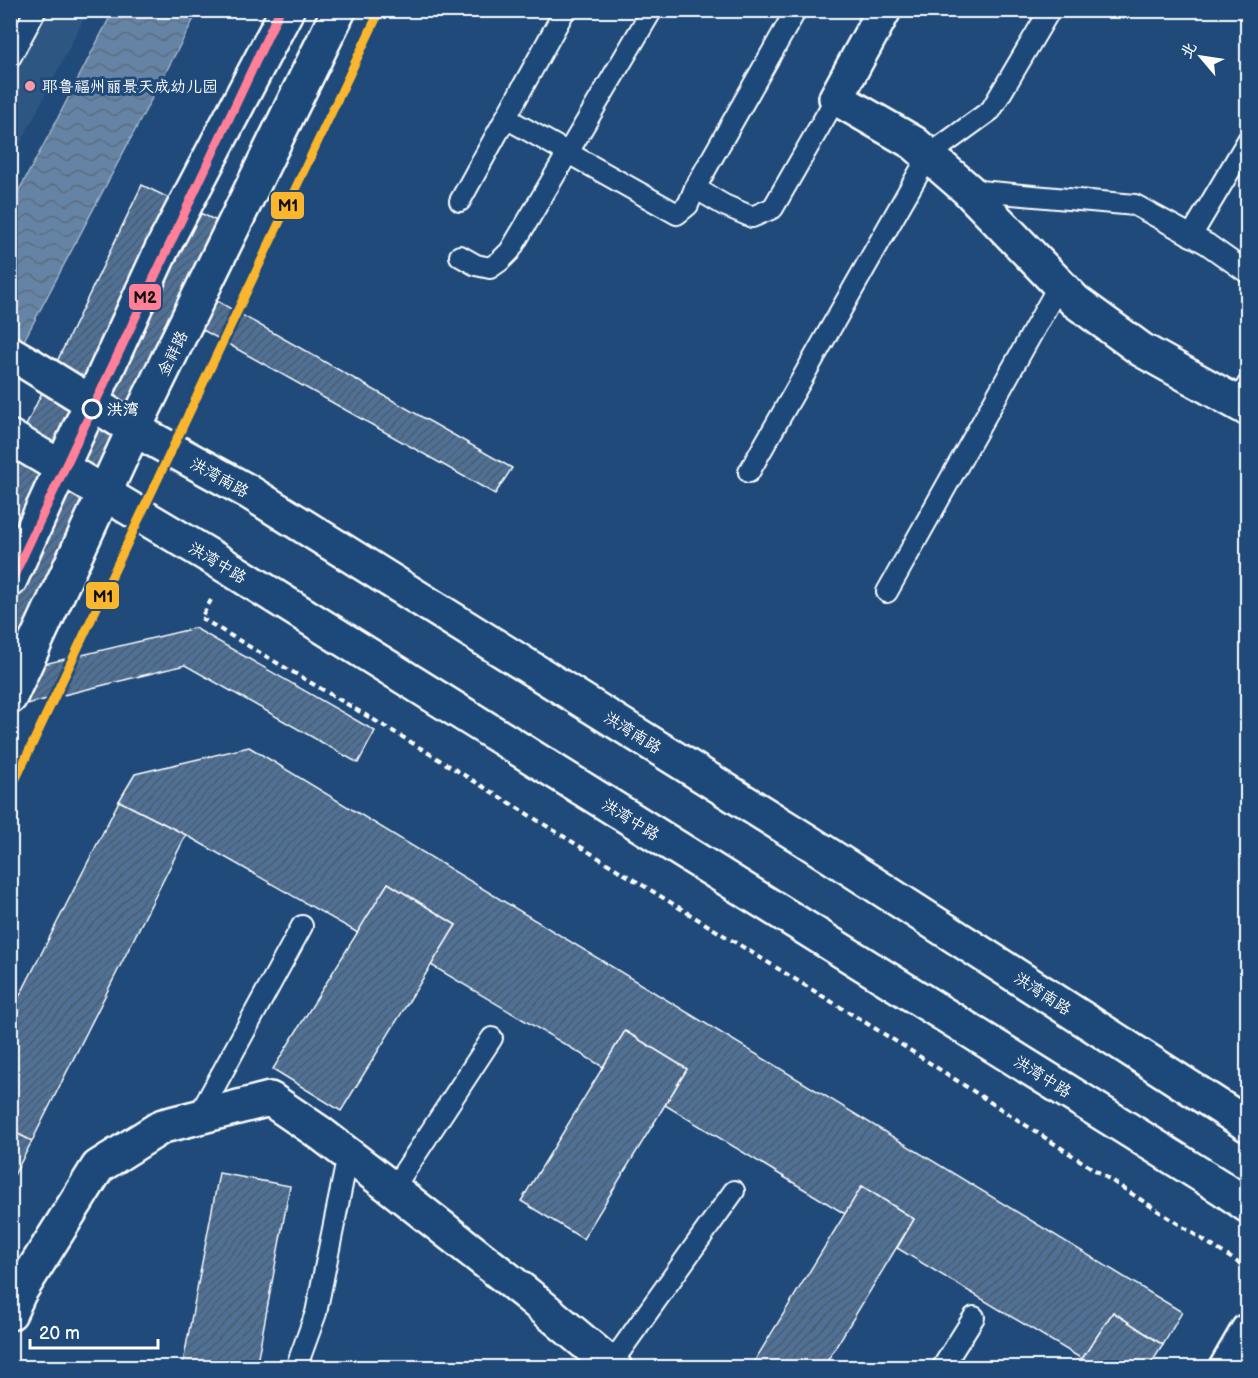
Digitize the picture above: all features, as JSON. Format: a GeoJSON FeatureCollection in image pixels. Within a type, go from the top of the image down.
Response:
{"type":"FeatureCollection","features":[{"type":"Feature","properties":{"kind":"main road"},"geometry":{"type":"LineString","coordinates":[[10,580],[160,251],[287,10]]}},
{"type":"Feature","properties":{"kind":"main road","name":"金祥路"},"geometry":{"type":"LineString","coordinates":[[10,697],[134,429],[339,10]]}},
{"type":"Feature","properties":{"kind":"main road"},"geometry":{"type":"LineString","coordinates":[[884,10],[836,98],[915,143],[968,190],[1075,301],[1142,350],[1244,398]]}},
{"type":"Feature","properties":{"kind":"main road","name":"洪湾南路"},"geometry":{"type":"LineString","coordinates":[[20,358],[134,429],[249,492],[804,839],[1248,1125]]}},
{"type":"Feature","properties":{"kind":"main road","name":"洪湾中路"},"geometry":{"type":"LineString","coordinates":[[10,437],[229,568],[1248,1206]]}},
{"type":"Feature","properties":{"kind":"main road"},"geometry":{"type":"LineString","coordinates":[[10,1313],[19,1293],[98,1167],[163,1126],[270,1099],[320,1132],[528,1294],[611,1366]]}},
{"type":"Feature","properties":{"kind":"main road"},"geometry":{"type":"LineString","coordinates":[[1226,1368],[1248,1330]]}},
{"type":"Feature","properties":{"kind":"lane"},"geometry":{"type":"LineString","coordinates":[[10,58],[36,10]]}},
{"type":"Feature","properties":{"kind":"lane"},"geometry":{"type":"LineString","coordinates":[[460,201],[566,10]]}},
{"type":"Feature","properties":{"kind":"lane"},"geometry":{"type":"LineString","coordinates":[[460,256],[476,266],[490,268],[510,251],[652,10]]}},
{"type":"Feature","properties":{"kind":"lane"},"geometry":{"type":"LineString","coordinates":[[506,118],[677,214],[688,205],[695,188],[796,10]]}},
{"type":"Feature","properties":{"kind":"lane"},"geometry":{"type":"LineString","coordinates":[[749,472],[929,155],[991,110],[1050,10]]}},
{"type":"Feature","properties":{"kind":"lane"},"geometry":{"type":"LineString","coordinates":[[695,188],[724,205],[752,217],[773,208],[836,98]]}},
{"type":"Feature","properties":{"kind":"lane"},"geometry":{"type":"LineString","coordinates":[[1191,236],[1248,140]]}},
{"type":"Feature","properties":{"kind":"lane"},"geometry":{"type":"LineString","coordinates":[[968,190],[1135,206],[1207,244],[1248,273]]}},
{"type":"Feature","properties":{"kind":"lane"},"geometry":{"type":"LineString","coordinates":[[886,592],[1059,285]]}},
{"type":"Feature","properties":{"kind":"lane"},"geometry":{"type":"LineString","coordinates":[[198,1117],[302,926]]}},
{"type":"Feature","properties":{"kind":"lane"},"geometry":{"type":"LineString","coordinates":[[393,1189],[492,1038]]}},
{"type":"Feature","properties":{"kind":"lane"},"geometry":{"type":"LineString","coordinates":[[296,1368],[316,1313],[348,1155]]}},
{"type":"Feature","properties":{"kind":"lane"},"geometry":{"type":"LineString","coordinates":[[611,1366],[734,1191]]}},
{"type":"Feature","properties":{"kind":"lane"},"geometry":{"type":"LineString","coordinates":[[942,1368],[974,1317]]}},
{"type":"Feature","properties":{"kind":"path"},"geometry":{"type":"LineString","coordinates":[[229,568],[201,618],[396,733],[905,1047],[1248,1269]]}},
{"type":"Feature","properties":{"kind":"shaded area","name":"耶鲁福州丽景天成幼儿园"},"geometry":{"type":"Polygon","coordinates":[[[11,11],[88,11],[11,162],[11,11]]]}},
{"type":"Feature","properties":{"kind":"water"},"geometry":{"type":"Polygon","coordinates":[[[113,11],[198,11],[11,365],[11,205],[113,11]]]}},
{"type":"Feature","properties":{"kind":"building"},"geometry":{"type":"Polygon","coordinates":[[[10,10],[22,10],[10,32],[10,10]]]}},
{"type":"Feature","properties":{"kind":"building"},"geometry":{"type":"Polygon","coordinates":[[[339,10],[358,10],[241,230],[210,297],[512,468],[495,494],[196,326],[36,666],[195,628],[375,731],[358,763],[185,665],[15,707],[10,715],[10,459],[142,185],[223,224],[339,10]]]}},
{"type":"Feature","properties":{"kind":"building"},"geometry":{"type":"Polygon","coordinates":[[[249,747],[1182,1312],[1163,1345],[1113,1312],[1082,1359],[897,1248],[914,1219],[862,1186],[845,1214],[665,1105],[687,1069],[625,1031],[603,1067],[431,965],[456,925],[388,883],[358,933],[186,835],[119,801],[135,774],[249,747]]]}},
{"type":"Feature","properties":{"kind":"building"},"geometry":{"type":"Polygon","coordinates":[[[119,801],[186,835],[32,1141],[10,1130],[10,1015],[119,801]]]}},
{"type":"Feature","properties":{"kind":"building"},"geometry":{"type":"Polygon","coordinates":[[[388,883],[456,925],[341,1111],[273,1069],[388,883]]]}},
{"type":"Feature","properties":{"kind":"building"},"geometry":{"type":"Polygon","coordinates":[[[625,1031],[687,1069],[583,1239],[521,1201],[625,1031]]]}},
{"type":"Feature","properties":{"kind":"building"},"geometry":{"type":"Polygon","coordinates":[[[10,1130],[32,1141],[10,1183],[10,1130]]]}},
{"type":"Feature","properties":{"kind":"building"},"geometry":{"type":"Polygon","coordinates":[[[219,1173],[290,1186],[256,1368],[182,1368],[219,1173]]]}},
{"type":"Feature","properties":{"kind":"building"},"geometry":{"type":"Polygon","coordinates":[[[862,1186],[914,1219],[823,1368],[756,1368],[752,1365],[862,1186]]]}},
{"type":"Feature","properties":{"kind":"building"},"geometry":{"type":"Polygon","coordinates":[[[1113,1312],[1163,1345],[1148,1368],[1076,1368],[1113,1312]]]}},
{"type":"Feature","properties":{"kind":"transit line","name":"M2"},"geometry":{"type":"LineString","coordinates":[[10,584],[280,10]]}},
{"type":"Feature","properties":{"kind":"transit line","name":"M1"},"geometry":{"type":"LineString","coordinates":[[10,791],[380,10]]}},
{"type":"Feature","properties":{"kind":"place","name":"耶鲁福州丽景天成幼儿园"},"geometry":{"type":"Point","coordinates":[30,86]}},
{"type":"Feature","properties":{"kind":"place","name":"洪湾"},"geometry":{"type":"Point","coordinates":[92,409]}}]}
